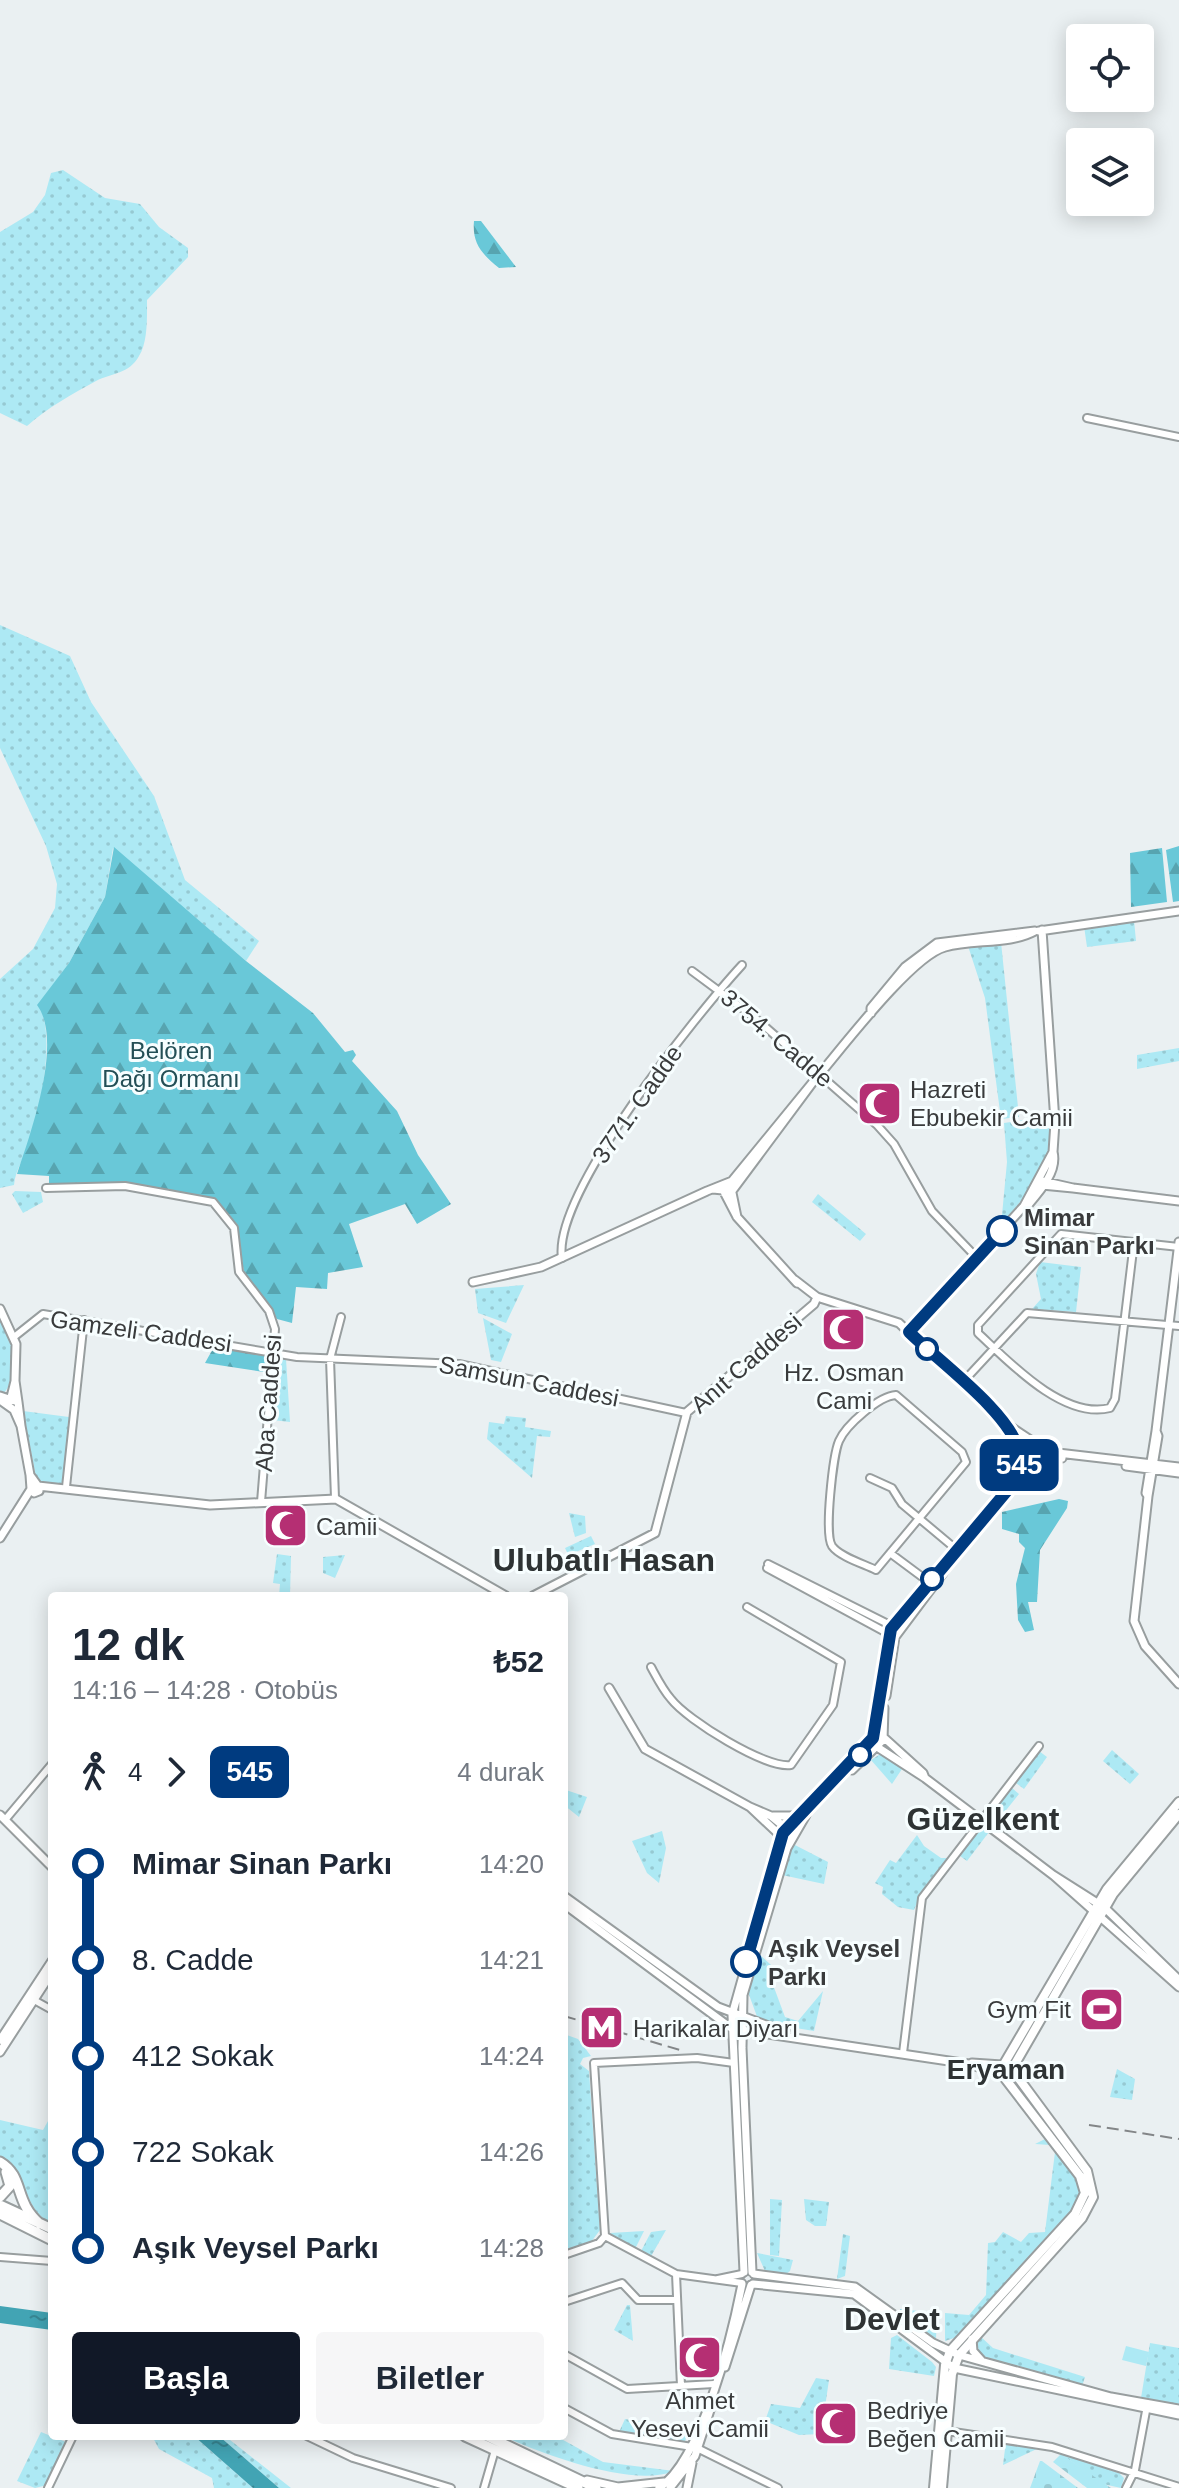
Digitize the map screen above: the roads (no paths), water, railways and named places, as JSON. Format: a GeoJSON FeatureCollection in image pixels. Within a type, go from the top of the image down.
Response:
{"type":"FeatureCollection","features":[{"type":"Feature","properties":{"kind":"highway"},"geometry":{"type":"LineString","coordinates":[[0,2165],[10,2182],[9,2191],[0,2197]]}},
{"type":"Feature","properties":{"kind":"highway"},"geometry":{"type":"LineString","coordinates":[[0,2165],[15,2176],[22,2204],[40,2224]]}},
{"type":"Feature","properties":{"kind":"highway"},"geometry":{"type":"LineString","coordinates":[[0,2212],[48,2227]]}},
{"type":"Feature","properties":{"kind":"highway"},"geometry":{"type":"LineString","coordinates":[[0,2212],[48,2238]]}},
{"type":"Feature","properties":{"kind":"highway"},"geometry":{"type":"LineString","coordinates":[[478,2440],[604,2488]]}},
{"type":"Feature","properties":{"kind":"highway"},"geometry":{"type":"LineString","coordinates":[[491,2440],[565,2488]]}},
{"type":"Feature","properties":{"kind":"highway"},"geometry":{"type":"LineString","coordinates":[[497,2446],[596,2488]]}},
{"type":"Feature","properties":{"kind":"highway"},"geometry":{"type":"LineString","coordinates":[[497,2446],[536,2469],[578,2488]]}},
{"type":"Feature","properties":{"kind":"main road"},"geometry":{"type":"LineString","coordinates":[[473,1282],[541,1267],[713,1189],[727,1188],[871,1013],[930,951],[1039,931],[1179,911]]}},
{"type":"Feature","properties":{"kind":"main road"},"geometry":{"type":"LineString","coordinates":[[1039,931],[1054,1116],[1053,1165],[1063,1184]]}},
{"type":"Feature","properties":{"kind":"main road"},"geometry":{"type":"LineString","coordinates":[[1042,1183],[1053,1152]]}},
{"type":"Feature","properties":{"kind":"main road"},"geometry":{"type":"LineString","coordinates":[[909,1332],[1024,1206],[1053,1165]]}},
{"type":"Feature","properties":{"kind":"main road"},"geometry":{"type":"LineString","coordinates":[[1042,1183],[1073,1188]]}},
{"type":"Feature","properties":{"kind":"main road"},"geometry":{"type":"LineString","coordinates":[[1042,1183],[1179,1201]]}},
{"type":"Feature","properties":{"kind":"main road"},"geometry":{"type":"LineString","coordinates":[[727,1188],[737,1217],[816,1299],[899,1323],[1005,1423],[1032,1441],[1039,1451],[1058,1457],[1179,1470]]}},
{"type":"Feature","properties":{"kind":"main road"},"geometry":{"type":"LineString","coordinates":[[1179,1245],[1134,1621],[1142,1642],[1179,1684]]}},
{"type":"Feature","properties":{"kind":"main road","name":"Anıt Caddesi"},"geometry":{"type":"LineString","coordinates":[[541,1592],[655,1533],[686,1413],[816,1299]]}},
{"type":"Feature","properties":{"kind":"main road"},"geometry":{"type":"LineString","coordinates":[[0,1309],[14,1337],[15,1406],[36,1490]]}},
{"type":"Feature","properties":{"kind":"main road"},"geometry":{"type":"LineString","coordinates":[[0,1398],[15,1406]]}},
{"type":"Feature","properties":{"kind":"main road"},"geometry":{"type":"LineString","coordinates":[[1005,1423],[1027,1449],[1152,1467]]}},
{"type":"Feature","properties":{"kind":"main road"},"geometry":{"type":"LineString","coordinates":[[1012,1433],[1022,1472]]}},
{"type":"Feature","properties":{"kind":"main road"},"geometry":{"type":"LineString","coordinates":[[789,1835],[884,1738],[885,1701],[894,1632],[1022,1472],[1032,1441]]}},
{"type":"Feature","properties":{"kind":"main road"},"geometry":{"type":"LineString","coordinates":[[1039,1451],[929,1582],[894,1632],[873,1738],[878,1747],[925,1778],[1100,1909],[1179,1980]]}},
{"type":"Feature","properties":{"kind":"main road"},"geometry":{"type":"LineString","coordinates":[[1022,1472],[1058,1457]]}},
{"type":"Feature","properties":{"kind":"main road"},"geometry":{"type":"LineString","coordinates":[[0,1538],[36,1490],[66,1487],[207,1504],[335,1500],[499,1592]]}},
{"type":"Feature","properties":{"kind":"main road"},"geometry":{"type":"LineString","coordinates":[[36,1490],[65,1490],[206,1507],[335,1500],[492,1592]]}},
{"type":"Feature","properties":{"kind":"main road"},"geometry":{"type":"LineString","coordinates":[[0,1546],[36,1490]]}},
{"type":"Feature","properties":{"kind":"main road"},"geometry":{"type":"LineString","coordinates":[[609,1688],[645,1749],[750,1807],[771,1816],[799,1816]]}},
{"type":"Feature","properties":{"kind":"main road"},"geometry":{"type":"LineString","coordinates":[[687,2488],[695,2450],[747,2278],[732,2015],[789,1835],[799,1816],[877,1735],[884,1738],[925,1778]]}},
{"type":"Feature","properties":{"kind":"main road"},"geometry":{"type":"LineString","coordinates":[[1006,2069],[1100,1909],[1179,1802]]}},
{"type":"Feature","properties":{"kind":"main road"},"geometry":{"type":"LineString","coordinates":[[750,1807],[789,1835]]}},
{"type":"Feature","properties":{"kind":"main road"},"geometry":{"type":"LineString","coordinates":[[1100,1909],[1179,1814]]}},
{"type":"Feature","properties":{"kind":"main road"},"geometry":{"type":"LineString","coordinates":[[771,1816],[789,1835]]}},
{"type":"Feature","properties":{"kind":"main road"},"geometry":{"type":"LineString","coordinates":[[2,1819],[48,1866]]}},
{"type":"Feature","properties":{"kind":"main road"},"geometry":{"type":"LineString","coordinates":[[568,1899],[731,2028],[789,2034]]}},
{"type":"Feature","properties":{"kind":"main road"},"geometry":{"type":"LineString","coordinates":[[568,1907],[718,2007],[758,2025],[789,2034],[1006,2069],[1084,2183],[1082,2204],[958,2341],[949,2366],[934,2488]]}},
{"type":"Feature","properties":{"kind":"main road"},"geometry":{"type":"LineString","coordinates":[[0,2040],[48,1967]]}},
{"type":"Feature","properties":{"kind":"main road"},"geometry":{"type":"LineString","coordinates":[[1166,1969],[1179,1987]]}},
{"type":"Feature","properties":{"kind":"main road"},"geometry":{"type":"LineString","coordinates":[[0,2052],[48,1978]]}},
{"type":"Feature","properties":{"kind":"main road"},"geometry":{"type":"LineString","coordinates":[[718,2007],[727,2005],[741,1992]]}},
{"type":"Feature","properties":{"kind":"main road"},"geometry":{"type":"LineString","coordinates":[[659,2488],[670,2484],[695,2450],[747,2278],[741,1992]]}},
{"type":"Feature","properties":{"kind":"main road"},"geometry":{"type":"LineString","coordinates":[[741,1992],[758,2025]]}},
{"type":"Feature","properties":{"kind":"main road"},"geometry":{"type":"LineString","coordinates":[[742,2046],[749,2037],[764,2033]]}},
{"type":"Feature","properties":{"kind":"main road"},"geometry":{"type":"LineString","coordinates":[[955,2353],[972,2339],[1091,2204],[1093,2185],[1087,2171],[1048,2127]]}},
{"type":"Feature","properties":{"kind":"main road"},"geometry":{"type":"LineString","coordinates":[[747,2278],[866,2293],[933,2343],[955,2353],[1111,2397],[1179,2412]]}},
{"type":"Feature","properties":{"kind":"main road"},"geometry":{"type":"LineString","coordinates":[[847,2289],[877,2307],[949,2366],[1146,2411],[1179,2412]]}},
{"type":"Feature","properties":{"kind":"main road"},"geometry":{"type":"LineString","coordinates":[[972,2339],[973,2351],[983,2363]]}},
{"type":"Feature","properties":{"kind":"main road"},"geometry":{"type":"LineString","coordinates":[[933,2343],[958,2341]]}},
{"type":"Feature","properties":{"kind":"main road"},"geometry":{"type":"LineString","coordinates":[[942,2488],[951,2382],[949,2366]]}},
{"type":"Feature","properties":{"kind":"main road"},"geometry":{"type":"LineString","coordinates":[[951,2382],[970,2370]]}},
{"type":"Feature","properties":{"kind":"main road"},"geometry":{"type":"LineString","coordinates":[[587,2480],[623,2487],[670,2484]]}},
{"type":"Feature","properties":{"kind":"street"},"geometry":{"type":"LineString","coordinates":[[1087,418],[1179,437]]}},
{"type":"Feature","properties":{"kind":"street","name":"3771. Cadde"},"geometry":{"type":"LineString","coordinates":[[562,1258],[574,1208],[592,1168],[632,1104],[742,965]]}},
{"type":"Feature","properties":{"kind":"street","name":"3754. Cadde"},"geometry":{"type":"LineString","coordinates":[[692,971],[720,989],[891,1139],[935,1216],[977,1258]]}},
{"type":"Feature","properties":{"kind":"street","name":"Aba Caddesi"},"geometry":{"type":"LineString","coordinates":[[46,1188],[125,1186],[213,1202],[234,1228],[239,1272],[272,1320],[275,1353],[261,1502]]}},
{"type":"Feature","properties":{"kind":"street"},"geometry":{"type":"LineString","coordinates":[[1134,1242],[1115,1399],[1105,1409],[1073,1404],[1045,1390],[979,1333],[978,1325],[1059,1235],[1179,1245]]}},
{"type":"Feature","properties":{"kind":"street"},"geometry":{"type":"LineString","coordinates":[[962,1383],[1029,1312],[1179,1326]]}},
{"type":"Feature","properties":{"kind":"street","name":"Gamzeli Caddesi"},"geometry":{"type":"LineString","coordinates":[[14,1337],[43,1314],[275,1353]]}},
{"type":"Feature","properties":{"kind":"street"},"geometry":{"type":"LineString","coordinates":[[335,1500],[330,1359],[341,1317]]}},
{"type":"Feature","properties":{"kind":"street"},"geometry":{"type":"LineString","coordinates":[[66,1487],[84,1320]]}},
{"type":"Feature","properties":{"kind":"street","name":"Samsun Caddesi"},"geometry":{"type":"LineString","coordinates":[[275,1353],[330,1359],[459,1364],[686,1413]]}},
{"type":"Feature","properties":{"kind":"street"},"geometry":{"type":"LineString","coordinates":[[890,1395],[903,1398],[966,1458],[964,1467],[920,1519],[876,1570],[834,1549],[827,1534],[840,1438],[890,1395]]}},
{"type":"Feature","properties":{"kind":"street"},"geometry":{"type":"LineString","coordinates":[[870,1478],[892,1488],[902,1504],[957,1550]]}},
{"type":"Feature","properties":{"kind":"street"},"geometry":{"type":"LineString","coordinates":[[890,1553],[929,1582]]}},
{"type":"Feature","properties":{"kind":"street"},"geometry":{"type":"LineString","coordinates":[[768,1566],[894,1632]]}},
{"type":"Feature","properties":{"kind":"street"},"geometry":{"type":"LineString","coordinates":[[651,1667],[670,1699],[710,1730],[775,1765],[793,1764],[833,1705],[841,1662],[747,1607]]}},
{"type":"Feature","properties":{"kind":"street"},"geometry":{"type":"LineString","coordinates":[[903,2053],[919,1905],[1039,1746]]}},
{"type":"Feature","properties":{"kind":"street"},"geometry":{"type":"LineString","coordinates":[[2,1819],[48,1768]]}},
{"type":"Feature","properties":{"kind":"street"},"geometry":{"type":"LineString","coordinates":[[34,2000],[48,2008]]}},
{"type":"Feature","properties":{"kind":"street"},"geometry":{"type":"LineString","coordinates":[[568,2254],[599,2243],[605,2236],[594,2063],[697,2058],[734,2063]]}},
{"type":"Feature","properties":{"kind":"street"},"geometry":{"type":"LineString","coordinates":[[605,2236],[676,2274],[711,2280],[747,2278]]}},
{"type":"Feature","properties":{"kind":"street"},"geometry":{"type":"LineString","coordinates":[[0,2257],[48,2261]]}},
{"type":"Feature","properties":{"kind":"street"},"geometry":{"type":"LineString","coordinates":[[676,2274],[681,2386]]}},
{"type":"Feature","properties":{"kind":"street"},"geometry":{"type":"LineString","coordinates":[[568,2301],[622,2283],[638,2300],[677,2300]]}},
{"type":"Feature","properties":{"kind":"street"},"geometry":{"type":"LineString","coordinates":[[568,2356],[627,2389],[714,2384]]}},
{"type":"Feature","properties":{"kind":"street"},"geometry":{"type":"LineString","coordinates":[[568,2410],[612,2434],[695,2450],[778,2488]]}},
{"type":"Feature","properties":{"kind":"street"},"geometry":{"type":"LineString","coordinates":[[1126,2488],[1133,2473],[1146,2411]]}},
{"type":"Feature","properties":{"kind":"street"},"geometry":{"type":"LineString","coordinates":[[947,2431],[1052,2447],[1179,2487]]}},
{"type":"Feature","properties":{"kind":"street"},"geometry":{"type":"LineString","coordinates":[[48,2488],[71,2440]]}},
{"type":"Feature","properties":{"kind":"street"},"geometry":{"type":"LineString","coordinates":[[315,2440],[353,2458],[451,2488]]}},
{"type":"Feature","properties":{"kind":"street"},"geometry":{"type":"LineString","coordinates":[[484,2488],[497,2446]]}},
{"type":"Feature","properties":{"kind":"water"},"geometry":{"type":"Polygon","coordinates":[[[0,2306],[48,2312],[48,2329],[0,2323],[0,2306]]]}},
{"type":"Feature","properties":{"kind":"water"},"geometry":{"type":"Polygon","coordinates":[[[199,2440],[224,2440],[279,2488],[253,2488],[199,2440]]]}},
{"type":"Feature","properties":{"kind":"railway"},"geometry":{"type":"LineString","coordinates":[[568,2017],[680,2050]]}},
{"type":"Feature","properties":{"kind":"railway"},"geometry":{"type":"LineString","coordinates":[[1089,2125],[1179,2139]]}},
{"type":"Feature","properties":{"kind":"place","name":"Hazreti Ebubekir Camii"},"geometry":{"type":"Point","coordinates":[879,1103]}},
{"type":"Feature","properties":{"kind":"place","name":"Mimar Sinan Parkı"},"geometry":{"type":"Point","coordinates":[1002,1231]}},
{"type":"Feature","properties":{"kind":"place","name":"Hz. Osman Cami"},"geometry":{"type":"Point","coordinates":[844,1330]}},
{"type":"Feature","properties":{"kind":"place","name":"Camii"},"geometry":{"type":"Point","coordinates":[285,1526]}},
{"type":"Feature","properties":{"kind":"place","name":"Aşık Veysel Parkı"},"geometry":{"type":"Point","coordinates":[746,1962]}},
{"type":"Feature","properties":{"kind":"place","name":"Gym Fit"},"geometry":{"type":"Point","coordinates":[1102,2009]}},
{"type":"Feature","properties":{"kind":"place","name":"Harikalar Diyarı"},"geometry":{"type":"Point","coordinates":[602,2028]}},
{"type":"Feature","properties":{"kind":"place","name":"Ahmet Yesevi Camii"},"geometry":{"type":"Point","coordinates":[700,2358]}},
{"type":"Feature","properties":{"kind":"place","name":"Bedriye Beğen Camii"},"geometry":{"type":"Point","coordinates":[836,2424]}},
{"type":"Feature","properties":{"kind":"district","name":"Ulubatlı Hasan"},"geometry":{"type":"Point","coordinates":[604,1560]}},
{"type":"Feature","properties":{"kind":"district","name":"Güzelkent"},"geometry":{"type":"Point","coordinates":[983,1819]}},
{"type":"Feature","properties":{"kind":"district","name":"Eryaman"},"geometry":{"type":"Point","coordinates":[1006,2069]}},
{"type":"Feature","properties":{"kind":"district","name":"Devlet"},"geometry":{"type":"Point","coordinates":[892,2319]}},
{"type":"Feature","properties":{"kind":"park label","name":"Belören Dağı Ormanı"},"geometry":{"type":"Point","coordinates":[171,1064]}}]}
